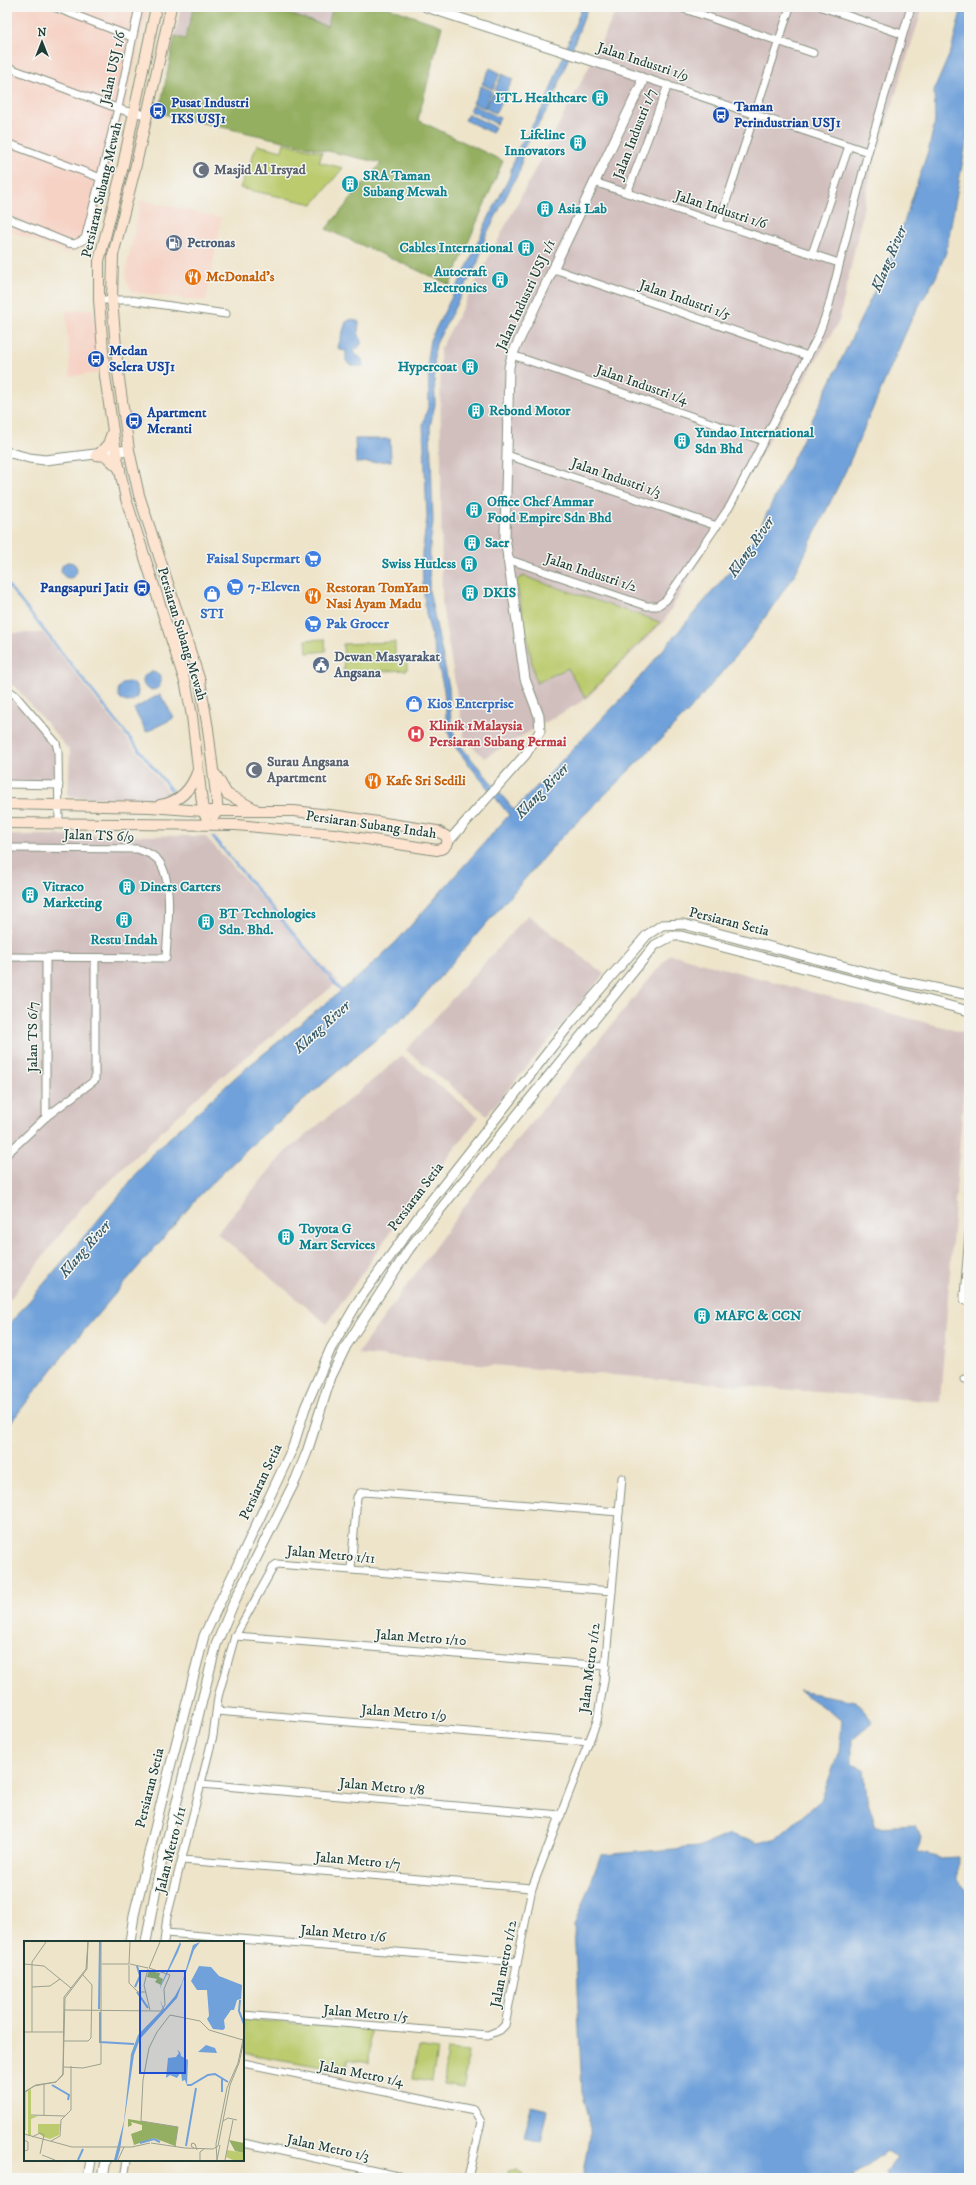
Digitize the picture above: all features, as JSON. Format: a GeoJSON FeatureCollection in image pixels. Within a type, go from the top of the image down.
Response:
{"type":"FeatureCollection","features":[{"type":"Feature","properties":{"kind":"main road","name":"Persiaran Subang Mewah"},"geometry":{"type":"LineString","coordinates":[[156,7],[122,170],[99,261],[99,300],[105,376],[116,452],[128,507],[186,685],[192,716],[203,811],[210,824]]}},
{"type":"Feature","properties":{"kind":"main road","name":"Persiaran Subang Mewah"},"geometry":{"type":"LineString","coordinates":[[171,7],[147,115],[113,255],[112,299],[118,372],[129,450],[139,496],[200,681],[214,770],[218,811]]}},
{"type":"Feature","properties":{"kind":"main road"},"geometry":{"type":"LineString","coordinates":[[97,454],[108,444],[113,431]]}},
{"type":"Feature","properties":{"kind":"main road"},"geometry":{"type":"LineString","coordinates":[[97,454],[106,456],[120,469]]}},
{"type":"Feature","properties":{"kind":"main road"},"geometry":{"type":"LineString","coordinates":[[150,807],[177,800],[188,790],[195,779],[199,768]]}},
{"type":"Feature","properties":{"kind":"main road"},"geometry":{"type":"LineString","coordinates":[[214,770],[227,794],[259,811]]}},
{"type":"Feature","properties":{"kind":"main road","name":"Persiaran Subang Indah"},"geometry":{"type":"LineString","coordinates":[[7,804],[150,807],[203,811],[294,811],[437,831],[446,836],[448,842],[444,848],[437,850],[293,829],[210,824],[7,823]]}},
{"type":"Feature","properties":{"kind":"main road"},"geometry":{"type":"LineString","coordinates":[[210,824],[218,811]]}},
{"type":"Feature","properties":{"kind":"street"},"geometry":{"type":"LineString","coordinates":[[54,7],[132,37]]}},
{"type":"Feature","properties":{"kind":"street","name":"Jalan USJ 1/6"},"geometry":{"type":"LineString","coordinates":[[7,218],[68,243],[80,242],[85,239],[118,108],[138,7]]}},
{"type":"Feature","properties":{"kind":"street","name":"Jalan Industri 1/9"},"geometry":{"type":"LineString","coordinates":[[426,7],[574,54],[868,152]]}},
{"type":"Feature","properties":{"kind":"street"},"geometry":{"type":"LineString","coordinates":[[679,7],[813,53]]}},
{"type":"Feature","properties":{"kind":"street"},"geometry":{"type":"LineString","coordinates":[[719,223],[754,114],[780,42],[790,7]]}},
{"type":"Feature","properties":{"kind":"street"},"geometry":{"type":"LineString","coordinates":[[822,7],[902,34]]}},
{"type":"Feature","properties":{"kind":"street"},"geometry":{"type":"LineString","coordinates":[[717,526],[730,506],[808,356],[828,309],[868,152],[911,7]]}},
{"type":"Feature","properties":{"kind":"street"},"geometry":{"type":"LineString","coordinates":[[7,67],[118,108],[147,115]]}},
{"type":"Feature","properties":{"kind":"street","name":"Jalan Industri USJ 1/1"},"geometry":{"type":"LineString","coordinates":[[448,842],[500,784],[537,738],[540,724],[525,679],[505,537],[509,367],[512,355],[642,83],[639,76]]}},
{"type":"Feature","properties":{"kind":"street","name":"Jalan Industri 1/7"},"geometry":{"type":"LineString","coordinates":[[627,193],[668,85]]}},
{"type":"Feature","properties":{"kind":"street"},"geometry":{"type":"LineString","coordinates":[[7,143],[101,178]]}},
{"type":"Feature","properties":{"kind":"street"},"geometry":{"type":"LineString","coordinates":[[812,254],[849,146]]}},
{"type":"Feature","properties":{"kind":"street","name":"Jalan Industri 1/6"},"geometry":{"type":"LineString","coordinates":[[594,182],[840,263]]}},
{"type":"Feature","properties":{"kind":"street","name":"Jalan Industri 1/5"},"geometry":{"type":"LineString","coordinates":[[554,268],[808,356]]}},
{"type":"Feature","properties":{"kind":"street"},"geometry":{"type":"LineString","coordinates":[[99,300],[112,299],[226,314]]}},
{"type":"Feature","properties":{"kind":"street","name":"Jalan Industri 1/4"},"geometry":{"type":"LineString","coordinates":[[512,355],[764,440]]}},
{"type":"Feature","properties":{"kind":"street"},"geometry":{"type":"LineString","coordinates":[[7,452],[29,458],[45,460],[129,450]]}},
{"type":"Feature","properties":{"kind":"street","name":"Jalan Industri 1/3"},"geometry":{"type":"LineString","coordinates":[[507,455],[717,526]]}},
{"type":"Feature","properties":{"kind":"street","name":"Jalan Industri 1/2"},"geometry":{"type":"LineString","coordinates":[[507,559],[648,606],[657,606],[666,600],[717,526]]}},
{"type":"Feature","properties":{"kind":"street"},"geometry":{"type":"LineString","coordinates":[[7,689],[15,695],[56,743],[58,751],[59,823]]}},
{"type":"Feature","properties":{"kind":"street"},"geometry":{"type":"LineString","coordinates":[[7,784],[59,785]]}},
{"type":"Feature","properties":{"kind":"street","name":"Jalan TS 6/9"},"geometry":{"type":"LineString","coordinates":[[7,848],[125,848],[138,849],[149,853],[157,859],[166,877],[166,958],[95,958]]}},
{"type":"Feature","properties":{"kind":"street"},"geometry":{"type":"LineString","coordinates":[[666,924],[668,937]]}},
{"type":"Feature","properties":{"kind":"street","name":"Persiaran Setia"},"geometry":{"type":"LineString","coordinates":[[130,1941],[134,1915],[204,1636],[294,1447],[305,1408],[335,1340],[384,1263],[487,1128],[570,1024],[642,941],[654,929],[666,924],[683,924],[900,981],[969,995]]}},
{"type":"Feature","properties":{"kind":"street","name":"Persiaran Setia"},"geometry":{"type":"LineString","coordinates":[[146,1941],[158,1876],[216,1645],[234,1602],[296,1479],[307,1452],[332,1377],[346,1346],[409,1249],[447,1200],[655,945],[668,937],[681,936],[969,1011]]}},
{"type":"Feature","properties":{"kind":"street"},"geometry":{"type":"LineString","coordinates":[[7,957],[95,958],[95,1080],[46,1117],[7,1154]]}},
{"type":"Feature","properties":{"kind":"street","name":"Jalan TS 6/7"},"geometry":{"type":"LineString","coordinates":[[46,958],[46,1117]]}},
{"type":"Feature","properties":{"kind":"street"},"geometry":{"type":"LineString","coordinates":[[969,1234],[964,1296],[964,1300],[969,1302]]}},
{"type":"Feature","properties":{"kind":"street","name":"Jalan Metro 1/12"},"geometry":{"type":"LineString","coordinates":[[532,1888],[597,1721],[606,1666],[622,1478]]}},
{"type":"Feature","properties":{"kind":"street"},"geometry":{"type":"LineString","coordinates":[[351,1569],[357,1497],[360,1493],[364,1492],[619,1512]]}},
{"type":"Feature","properties":{"kind":"street","name":"Jalan Metro 1/11"},"geometry":{"type":"LineString","coordinates":[[164,1941],[201,1784],[217,1711],[218,1698],[235,1636],[272,1568],[277,1564],[612,1591]]}},
{"type":"Feature","properties":{"kind":"street","name":"Jalan Metro 1/10"},"geometry":{"type":"LineString","coordinates":[[235,1636],[606,1666]]}},
{"type":"Feature","properties":{"kind":"street","name":"Jalan Metro 1/9"},"geometry":{"type":"LineString","coordinates":[[217,1711],[589,1742]]}},
{"type":"Feature","properties":{"kind":"street","name":"Jalan Metro 1/8"},"geometry":{"type":"LineString","coordinates":[[201,1784],[561,1815]]}},
{"type":"Feature","properties":{"kind":"street","name":"Jalan Metro 1/7"},"geometry":{"type":"LineString","coordinates":[[182,1860],[532,1888]]}},
{"type":"Feature","properties":{"kind":"street","name":"Jalan metro 1/12"},"geometry":{"type":"LineString","coordinates":[[488,2035],[500,2030],[505,2025],[532,1888]]}},
{"type":"Feature","properties":{"kind":"street","name":"Jalan Metro 1/6"},"geometry":{"type":"LineString","coordinates":[[166,1933],[517,1962]]}},
{"type":"Feature","properties":{"kind":"street","name":"Jalan Metro 1/5"},"geometry":{"type":"LineString","coordinates":[[244,2016],[488,2035]]}},
{"type":"Feature","properties":{"kind":"street","name":"Jalan Metro 1/4"},"geometry":{"type":"LineString","coordinates":[[244,2064],[474,2110],[481,2122],[468,2178]]}},
{"type":"Feature","properties":{"kind":"street","name":"Jalan Metro 1/3"},"geometry":{"type":"LineString","coordinates":[[244,2143],[408,2178]]}},
{"type":"Feature","properties":{"kind":"street"},"geometry":{"type":"LineString","coordinates":[[88,2178],[91,2161]]}},
{"type":"Feature","properties":{"kind":"street"},"geometry":{"type":"LineString","coordinates":[[103,2178],[106,2161]]}},
{"type":"Feature","properties":{"kind":"street"},"geometry":{"type":"LineString","coordinates":[[124,2178],[127,2161]]}},
{"type":"Feature","properties":{"kind":"shaded area"},"geometry":{"type":"Polygon","coordinates":[[[7,7],[148,7],[108,180],[88,244],[67,253],[7,230],[7,7]]]}},
{"type":"Feature","properties":{"kind":"shaded area"},"geometry":{"type":"Polygon","coordinates":[[[181,7],[194,7],[184,39],[175,36],[181,7]]]}},
{"type":"Feature","properties":{"kind":"shaded area"},"geometry":{"type":"Polygon","coordinates":[[[267,7],[333,7],[327,26],[267,7]]]}},
{"type":"Feature","properties":{"kind":"shaded area"},"geometry":{"type":"Polygon","coordinates":[[[618,7],[923,7],[872,169],[839,321],[664,621],[586,699],[484,758],[464,737],[442,605],[440,350],[588,69],[618,7]]]}},
{"type":"Feature","properties":{"kind":"shaded area"},"geometry":{"type":"Polygon","coordinates":[[[141,200],[221,218],[206,301],[133,292],[126,281],[126,270],[141,200]]]}},
{"type":"Feature","properties":{"kind":"shaded area"},"geometry":{"type":"Polygon","coordinates":[[[94,309],[99,373],[70,376],[66,311],[94,309]]]}},
{"type":"Feature","properties":{"kind":"shaded area"},"geometry":{"type":"Polygon","coordinates":[[[7,633],[43,633],[170,794],[165,799],[68,797],[70,751],[15,686],[7,685],[7,633]]]}},
{"type":"Feature","properties":{"kind":"shaded area"},"geometry":{"type":"Polygon","coordinates":[[[7,694],[53,743],[56,751],[56,781],[7,781],[7,694]]]}},
{"type":"Feature","properties":{"kind":"shaded area"},"geometry":{"type":"Polygon","coordinates":[[[7,835],[205,836],[338,982],[203,1092],[80,1209],[7,1303],[7,835]]]}},
{"type":"Feature","properties":{"kind":"shaded area"},"geometry":{"type":"Polygon","coordinates":[[[528,915],[604,974],[487,1115],[406,1050],[528,915]]]}},
{"type":"Feature","properties":{"kind":"shaded area"},"geometry":{"type":"Polygon","coordinates":[[[670,954],[968,1034],[940,1402],[357,1354],[480,1185],[670,954]]]}},
{"type":"Feature","properties":{"kind":"shaded area"},"geometry":{"type":"Polygon","coordinates":[[[402,1056],[479,1117],[389,1234],[327,1324],[217,1233],[284,1153],[402,1056]]]}},
{"type":"Feature","properties":{"kind":"green space"},"geometry":{"type":"Polygon","coordinates":[[[194,7],[267,7],[327,26],[333,7],[387,7],[442,26],[418,120],[503,161],[450,285],[326,229],[381,163],[159,113],[175,36],[185,39],[194,7]]]}},
{"type":"Feature","properties":{"kind":"green space"},"geometry":{"type":"Polygon","coordinates":[[[284,143],[322,152],[319,162],[343,168],[313,204],[240,188],[257,145],[282,151],[284,143]]]}},
{"type":"Feature","properties":{"kind":"green space"},"geometry":{"type":"Polygon","coordinates":[[[523,576],[660,622],[585,698],[568,668],[536,683],[516,581],[523,576]]]}},
{"type":"Feature","properties":{"kind":"green space"},"geometry":{"type":"Polygon","coordinates":[[[325,639],[326,651],[307,653],[306,640],[325,639]]]}},
{"type":"Feature","properties":{"kind":"green space"},"geometry":{"type":"Polygon","coordinates":[[[395,642],[395,660],[407,660],[407,670],[344,673],[343,644],[395,642]]]}},
{"type":"Feature","properties":{"kind":"green space"},"geometry":{"type":"Polygon","coordinates":[[[244,2019],[371,2030],[369,2063],[349,2059],[346,2071],[244,2053],[244,2019]]]}},
{"type":"Feature","properties":{"kind":"green space"},"geometry":{"type":"Polygon","coordinates":[[[418,2047],[437,2050],[432,2082],[413,2079],[418,2047]]]}},
{"type":"Feature","properties":{"kind":"green space"},"geometry":{"type":"Polygon","coordinates":[[[447,2050],[468,2052],[464,2087],[443,2084],[447,2050]]]}},
{"type":"Feature","properties":{"kind":"green space"},"geometry":{"type":"Polygon","coordinates":[[[517,2170],[523,2174],[523,2178],[508,2178],[508,2172],[517,2170]]]}},
{"type":"Feature","properties":{"kind":"water","name":"Klang River"},"geometry":{"type":"Polygon","coordinates":[[[582,7],[588,7],[551,104],[523,149],[520,170],[486,235],[478,262],[436,344],[434,355],[435,405],[430,426],[433,522],[430,545],[429,590],[449,687],[451,722],[454,734],[460,745],[514,810],[622,698],[729,572],[756,536],[896,246],[929,148],[935,121],[934,90],[951,51],[962,7],[969,7],[969,127],[946,252],[936,277],[912,318],[846,470],[795,574],[750,639],[688,712],[556,843],[407,1015],[358,1054],[249,1147],[199,1196],[74,1342],[7,1427],[7,1327],[153,1153],[240,1073],[362,974],[396,942],[509,815],[452,743],[447,728],[444,690],[426,613],[422,555],[427,517],[423,424],[429,404],[428,352],[430,340],[470,261],[486,223],[509,178],[516,152],[544,106],[582,7]]]}},
{"type":"Feature","properties":{"kind":"water"},"geometry":{"type":"Polygon","coordinates":[[[490,68],[500,73],[493,89],[482,84],[490,68]]]}},
{"type":"Feature","properties":{"kind":"water"},"geometry":{"type":"Polygon","coordinates":[[[502,74],[513,79],[505,95],[495,90],[502,74]]]}},
{"type":"Feature","properties":{"kind":"water"},"geometry":{"type":"Polygon","coordinates":[[[481,86],[492,91],[484,108],[473,103],[481,86]]]}},
{"type":"Feature","properties":{"kind":"water"},"geometry":{"type":"Polygon","coordinates":[[[494,92],[504,97],[495,113],[485,108],[494,92]]]}},
{"type":"Feature","properties":{"kind":"water"},"geometry":{"type":"Polygon","coordinates":[[[473,105],[500,118],[497,124],[470,111],[473,105]]]}},
{"type":"Feature","properties":{"kind":"water"},"geometry":{"type":"Polygon","coordinates":[[[468,114],[495,127],[492,133],[465,120],[468,114]]]}},
{"type":"Feature","properties":{"kind":"water"},"geometry":{"type":"Polygon","coordinates":[[[352,319],[359,322],[358,335],[362,342],[358,348],[352,351],[362,359],[363,366],[354,366],[348,363],[346,361],[346,351],[339,350],[338,347],[346,322],[352,319]]]}},
{"type":"Feature","properties":{"kind":"water"},"geometry":{"type":"Polygon","coordinates":[[[355,439],[390,439],[391,461],[356,463],[355,439]]]}},
{"type":"Feature","properties":{"kind":"water"},"geometry":{"type":"Polygon","coordinates":[[[69,562],[75,564],[77,570],[75,576],[69,578],[63,576],[61,570],[63,564],[69,562]]]}},
{"type":"Feature","properties":{"kind":"water"},"geometry":{"type":"Polygon","coordinates":[[[148,672],[156,672],[161,677],[159,688],[156,690],[148,690],[143,685],[143,677],[148,672]]]}},
{"type":"Feature","properties":{"kind":"water"},"geometry":{"type":"Polygon","coordinates":[[[128,682],[135,685],[138,692],[135,699],[128,702],[121,699],[118,692],[121,685],[128,682]]]}},
{"type":"Feature","properties":{"kind":"water"},"geometry":{"type":"Polygon","coordinates":[[[160,694],[174,718],[146,732],[134,709],[160,694]]]}},
{"type":"Feature","properties":{"kind":"water"},"geometry":{"type":"Polygon","coordinates":[[[799,1691],[856,1701],[873,1722],[852,1740],[852,1764],[864,1769],[867,1799],[876,1827],[916,1825],[921,1837],[918,1852],[940,1858],[958,1857],[957,1879],[969,1893],[969,2178],[889,2178],[886,2173],[896,2157],[886,2151],[851,2178],[582,2178],[589,2137],[589,2117],[582,2092],[574,1926],[601,1855],[698,1847],[730,1834],[758,1843],[777,1838],[821,1800],[839,1752],[842,1720],[799,1691]]]}},
{"type":"Feature","properties":{"kind":"water"},"geometry":{"type":"Polygon","coordinates":[[[531,2106],[548,2110],[541,2142],[524,2138],[531,2106]]]}},
{"type":"Feature","properties":{"kind":"waterway"},"geometry":{"type":"LineString","coordinates":[[7,584],[171,790]]}},
{"type":"Feature","properties":{"kind":"waterway","name":"Klang River"},"geometry":{"type":"LineString","coordinates":[[213,837],[343,993]]}},
{"type":"Feature","properties":{"kind":"place","name":"ITL Healthcare"},"geometry":{"type":"Point","coordinates":[600,98]}},
{"type":"Feature","properties":{"kind":"place","name":"Pusat Industri IKS USJ1"},"geometry":{"type":"Point","coordinates":[158,111]}},
{"type":"Feature","properties":{"kind":"place","name":"Taman Perindustrian USJ1"},"geometry":{"type":"Point","coordinates":[721,115]}},
{"type":"Feature","properties":{"kind":"place","name":"Lifeline Innovators"},"geometry":{"type":"Point","coordinates":[578,143]}},
{"type":"Feature","properties":{"kind":"place","name":"Masjid Al Irsyad"},"geometry":{"type":"Point","coordinates":[201,170]}},
{"type":"Feature","properties":{"kind":"place","name":"SRA Taman Subang Mewah"},"geometry":{"type":"Point","coordinates":[350,184]}},
{"type":"Feature","properties":{"kind":"place","name":"Asia Lab"},"geometry":{"type":"Point","coordinates":[545,209]}},
{"type":"Feature","properties":{"kind":"place","name":"Petronas"},"geometry":{"type":"Point","coordinates":[174,243]}},
{"type":"Feature","properties":{"kind":"place","name":"Cables International"},"geometry":{"type":"Point","coordinates":[526,248]}},
{"type":"Feature","properties":{"kind":"place","name":"McDonald's"},"geometry":{"type":"Point","coordinates":[193,277]}},
{"type":"Feature","properties":{"kind":"place","name":"Autocraft Electronics"},"geometry":{"type":"Point","coordinates":[500,280]}},
{"type":"Feature","properties":{"kind":"place","name":"Medan Selera USJ1"},"geometry":{"type":"Point","coordinates":[96,359]}},
{"type":"Feature","properties":{"kind":"place","name":"Hypercoat"},"geometry":{"type":"Point","coordinates":[470,367]}},
{"type":"Feature","properties":{"kind":"place","name":"Rebond Motor"},"geometry":{"type":"Point","coordinates":[476,411]}},
{"type":"Feature","properties":{"kind":"place","name":"Apartment Meranti"},"geometry":{"type":"Point","coordinates":[134,421]}},
{"type":"Feature","properties":{"kind":"place","name":"Yundao International Sdn Bhd"},"geometry":{"type":"Point","coordinates":[682,441]}},
{"type":"Feature","properties":{"kind":"place","name":"Office Chef Ammar Food Empire Sdn Bhd"},"geometry":{"type":"Point","coordinates":[474,510]}},
{"type":"Feature","properties":{"kind":"place","name":"Saer"},"geometry":{"type":"Point","coordinates":[472,543]}},
{"type":"Feature","properties":{"kind":"place","name":"Faisal Supermart"},"geometry":{"type":"Point","coordinates":[313,559]}},
{"type":"Feature","properties":{"kind":"place","name":"Swiss Hutless"},"geometry":{"type":"Point","coordinates":[469,564]}},
{"type":"Feature","properties":{"kind":"place","name":"7-Eleven"},"geometry":{"type":"Point","coordinates":[235,587]}},
{"type":"Feature","properties":{"kind":"place","name":"Pangsapuri Jati1"},"geometry":{"type":"Point","coordinates":[142,588]}},
{"type":"Feature","properties":{"kind":"place","name":"DKIS"},"geometry":{"type":"Point","coordinates":[470,593]}},
{"type":"Feature","properties":{"kind":"place","name":"STI"},"geometry":{"type":"Point","coordinates":[212,594]}},
{"type":"Feature","properties":{"kind":"place","name":"Restoran TomYam Nasi Ayam Madu"},"geometry":{"type":"Point","coordinates":[313,596]}},
{"type":"Feature","properties":{"kind":"place","name":"Pak Grocer"},"geometry":{"type":"Point","coordinates":[313,624]}},
{"type":"Feature","properties":{"kind":"place","name":"Dewan Masyarakat Angsana"},"geometry":{"type":"Point","coordinates":[321,665]}},
{"type":"Feature","properties":{"kind":"place","name":"Kios Enterprise"},"geometry":{"type":"Point","coordinates":[414,704]}},
{"type":"Feature","properties":{"kind":"place","name":"Klinik 1Malaysia Persiaran Subang Permai"},"geometry":{"type":"Point","coordinates":[416,734]}},
{"type":"Feature","properties":{"kind":"place","name":"Surau Angsana Apartment"},"geometry":{"type":"Point","coordinates":[254,770]}},
{"type":"Feature","properties":{"kind":"place","name":"Kafe Sri Sedili"},"geometry":{"type":"Point","coordinates":[373,781]}},
{"type":"Feature","properties":{"kind":"place","name":"Diners Carters"},"geometry":{"type":"Point","coordinates":[127,887]}},
{"type":"Feature","properties":{"kind":"place","name":"Vitraco Marketing"},"geometry":{"type":"Point","coordinates":[30,895]}},
{"type":"Feature","properties":{"kind":"place","name":"Restu Indah"},"geometry":{"type":"Point","coordinates":[124,920]}},
{"type":"Feature","properties":{"kind":"place","name":"BT Technologies Sdn. Bhd."},"geometry":{"type":"Point","coordinates":[206,922]}},
{"type":"Feature","properties":{"kind":"place","name":"Toyota G Mart Services"},"geometry":{"type":"Point","coordinates":[286,1237]}},
{"type":"Feature","properties":{"kind":"place","name":"MAFC & CCN"},"geometry":{"type":"Point","coordinates":[702,1316]}}]}
